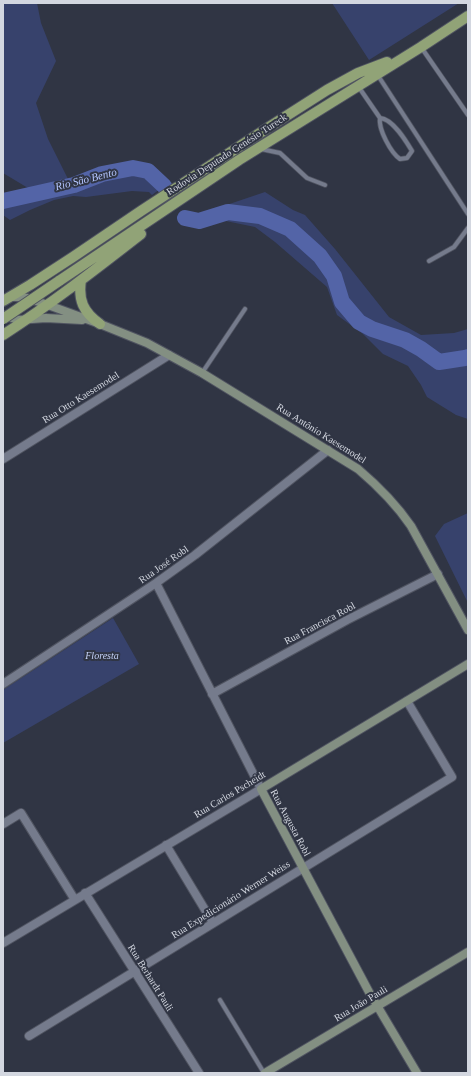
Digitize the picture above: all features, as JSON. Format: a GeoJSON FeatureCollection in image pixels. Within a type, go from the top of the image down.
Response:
{"type":"FeatureCollection","features":[{"type":"Feature","properties":{"kind":"main road","name":"Rodovia Deputado Genésio Tureck"},"geometry":{"type":"LineString","coordinates":[[5,317],[208,180],[468,16]]}},
{"type":"Feature","properties":{"kind":"main road"},"geometry":{"type":"LineString","coordinates":[[5,317],[5,299],[73,257],[141,210],[327,90],[358,73],[408,55]]}},
{"type":"Feature","properties":{"kind":"main road"},"geometry":{"type":"LineString","coordinates":[[3,336],[81,280],[208,180]]}},
{"type":"Feature","properties":{"kind":"main road"},"geometry":{"type":"LineString","coordinates":[[81,280],[80,297],[83,305],[93,319],[100,324]]}},
{"type":"Feature","properties":{"kind":"main road","name":"Rua Antônio Kaesemodel"},"geometry":{"type":"LineString","coordinates":[[5,299],[21,297],[32,300],[134,337],[202,373],[358,469],[375,482],[411,526],[468,630]]}},
{"type":"Feature","properties":{"kind":"main road"},"geometry":{"type":"LineString","coordinates":[[28,319],[32,313],[32,300]]}},
{"type":"Feature","properties":{"kind":"main road","name":"Rua Antônio Kaesemodel"},"geometry":{"type":"LineString","coordinates":[[5,317],[18,320],[64,319],[100,324]]}},
{"type":"Feature","properties":{"kind":"main road","name":"Rua Carlos Pscheidt"},"geometry":{"type":"LineString","coordinates":[[261,789],[468,664]]}},
{"type":"Feature","properties":{"kind":"main road","name":"Rua Augusta Robl"},"geometry":{"type":"LineString","coordinates":[[261,789],[377,1006],[417,1073]]}},
{"type":"Feature","properties":{"kind":"main road","name":"Rua João Pauli"},"geometry":{"type":"LineString","coordinates":[[264,1073],[468,952]]}},
{"type":"Feature","properties":{"kind":"street","name":"Rua Otto Kaesemodel"},"geometry":{"type":"LineString","coordinates":[[3,459],[169,355]]}},
{"type":"Feature","properties":{"kind":"street","name":"Rua José Robl"},"geometry":{"type":"LineString","coordinates":[[5,680],[156,583],[196,555],[328,450]]}},
{"type":"Feature","properties":{"kind":"street","name":"Rua Francisca Robl"},"geometry":{"type":"LineString","coordinates":[[212,694],[347,620],[438,574]]}},
{"type":"Feature","properties":{"kind":"street","name":"Rua Augusta Robl"},"geometry":{"type":"LineString","coordinates":[[156,583],[261,789]]}},
{"type":"Feature","properties":{"kind":"street","name":"Rua Expedicionário Werner Weiss"},"geometry":{"type":"LineString","coordinates":[[29,1036],[452,777],[407,701]]}},
{"type":"Feature","properties":{"kind":"street","name":"Rua Carlos Pscheidt"},"geometry":{"type":"LineString","coordinates":[[3,943],[261,789]]}},
{"type":"Feature","properties":{"kind":"street"},"geometry":{"type":"LineString","coordinates":[[3,824],[21,812],[75,900]]}},
{"type":"Feature","properties":{"kind":"street"},"geometry":{"type":"LineString","coordinates":[[166,845],[213,923]]}},
{"type":"Feature","properties":{"kind":"street","name":"Rua Berhardt Pauli"},"geometry":{"type":"LineString","coordinates":[[85,893],[198,1073]]}},
{"type":"Feature","properties":{"kind":"lane"},"geometry":{"type":"LineString","coordinates":[[421,47],[468,115]]}},
{"type":"Feature","properties":{"kind":"lane"},"geometry":{"type":"LineString","coordinates":[[377,74],[468,214]]}},
{"type":"Feature","properties":{"kind":"lane"},"geometry":{"type":"LineString","coordinates":[[358,86],[380,118],[384,119],[395,128],[406,141],[412,151],[407,158],[400,159],[395,156],[382,133],[379,122],[380,118]]}},
{"type":"Feature","properties":{"kind":"lane"},"geometry":{"type":"LineString","coordinates":[[259,148],[280,152],[307,178],[325,185]]}},
{"type":"Feature","properties":{"kind":"lane"},"geometry":{"type":"LineString","coordinates":[[429,261],[454,247],[468,228]]}},
{"type":"Feature","properties":{"kind":"lane"},"geometry":{"type":"LineString","coordinates":[[202,373],[245,309]]}},
{"type":"Feature","properties":{"kind":"lane"},"geometry":{"type":"LineString","coordinates":[[220,1000],[264,1073]]}},
{"type":"Feature","properties":{"kind":"green space"},"geometry":{"type":"Polygon","coordinates":[[[3,3],[37,3],[41,23],[56,61],[36,103],[48,139],[68,179],[33,191],[3,173],[3,3]]]}},
{"type":"Feature","properties":{"kind":"green space"},"geometry":{"type":"Polygon","coordinates":[[[332,3],[459,3],[369,60],[332,3]]]}},
{"type":"Feature","properties":{"kind":"green space"},"geometry":{"type":"Polygon","coordinates":[[[131,172],[146,176],[160,189],[152,195],[149,192],[132,191],[86,197],[73,196],[54,200],[10,220],[3,215],[3,201],[131,172]]]}},
{"type":"Feature","properties":{"kind":"green space"},"geometry":{"type":"Polygon","coordinates":[[[265,192],[293,210],[305,215],[335,249],[389,317],[421,335],[454,333],[468,329],[468,419],[456,415],[427,397],[408,366],[383,354],[363,334],[337,315],[327,287],[275,242],[255,227],[221,220],[204,226],[179,221],[265,192]]]}},
{"type":"Feature","properties":{"kind":"green space"},"geometry":{"type":"Polygon","coordinates":[[[468,513],[468,603],[435,536],[444,524],[468,513]]]}},
{"type":"Feature","properties":{"kind":"green space","name":"Floresta"},"geometry":{"type":"Polygon","coordinates":[[[113,618],[139,664],[3,743],[3,690],[113,618]]]}},
{"type":"Feature","properties":{"kind":"waterway","name":"Rio São Bento"},"geometry":{"type":"LineString","coordinates":[[3,201],[74,185],[102,174],[133,168],[148,171],[164,186]]}},
{"type":"Feature","properties":{"kind":"waterway","name":"Rio São Bento"},"geometry":{"type":"LineString","coordinates":[[185,218],[199,221],[228,212],[260,216],[290,229],[320,256],[334,276],[342,302],[359,322],[372,329],[405,340],[439,362],[468,357]]}}]}
